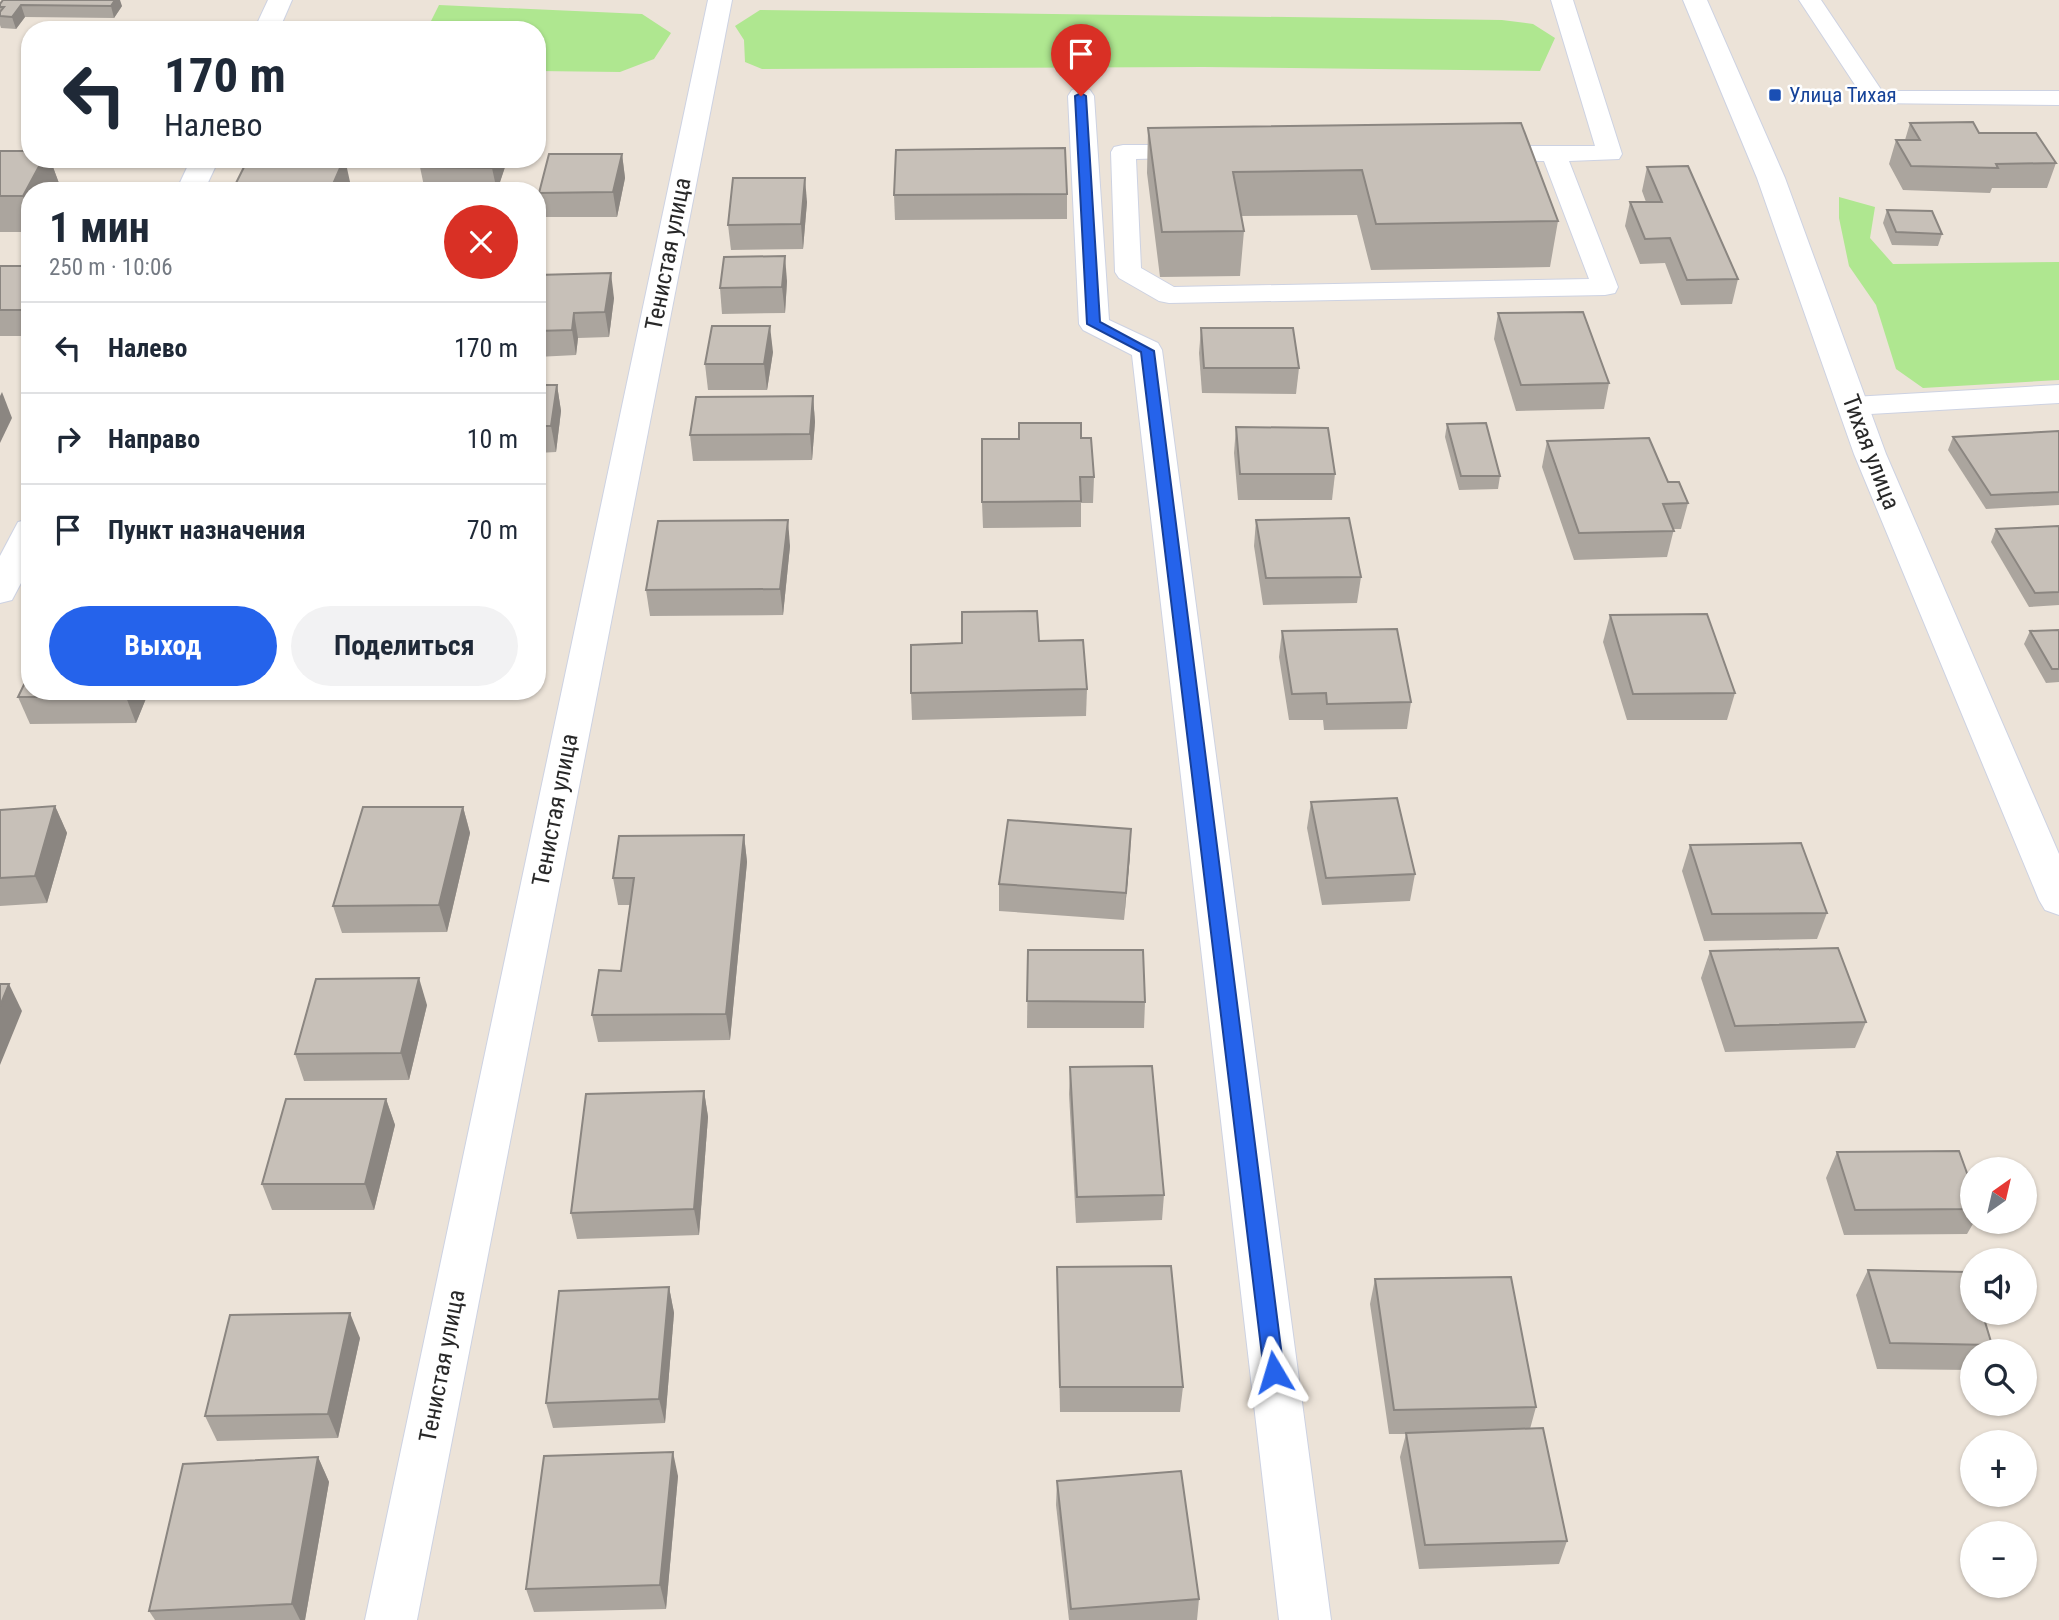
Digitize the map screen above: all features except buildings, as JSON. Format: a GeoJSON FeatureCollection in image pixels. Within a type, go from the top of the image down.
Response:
{"type":"FeatureCollection","features":[{"type":"Feature","properties":{"kind":"street"},"geometry":{"type":"LineString","coordinates":[[270,21],[280,0]]}},
{"type":"Feature","properties":{"kind":"street","name":"Тенистая улица"},"geometry":{"type":"LineString","coordinates":[[391,1620],[719,0]]}},
{"type":"Feature","properties":{"kind":"street","name":"Тихая улица"},"geometry":{"type":"LineString","coordinates":[[1695,0],[1771,177],[1870,454],[2059,900]]}},
{"type":"Feature","properties":{"kind":"street"},"geometry":{"type":"LineString","coordinates":[[1081,96],[1094,324],[1147,351],[1305,1620]]}},
{"type":"Feature","properties":{"kind":"street"},"geometry":{"type":"LineString","coordinates":[[0,592],[21,548]]}},
{"type":"Feature","properties":{"kind":"lane"},"geometry":{"type":"LineString","coordinates":[[1456,153],[1610,154],[1562,0]]}},
{"type":"Feature","properties":{"kind":"lane"},"geometry":{"type":"LineString","coordinates":[[1810,0],[1875,98],[2059,98]]}},
{"type":"Feature","properties":{"kind":"lane"},"geometry":{"type":"LineString","coordinates":[[1220,152],[1122,152],[1128,272],[1169,295],[1605,287],[1553,153]]}},
{"type":"Feature","properties":{"kind":"lane"},"geometry":{"type":"LineString","coordinates":[[1853,406],[2059,394]]}},
{"type":"Feature","properties":{"kind":"green space"},"geometry":{"type":"Polygon","coordinates":[[[439,5],[642,14],[671,33],[654,59],[620,72],[546,71],[546,21],[431,21],[439,5]]]}},
{"type":"Feature","properties":{"kind":"green space"},"geometry":{"type":"Polygon","coordinates":[[[760,10],[1502,20],[1533,24],[1555,38],[1540,71],[1203,67],[762,69],[745,62],[744,40],[735,26],[760,10]]]}},
{"type":"Feature","properties":{"kind":"green space"},"geometry":{"type":"Polygon","coordinates":[[[1839,197],[1875,207],[1870,238],[1893,264],[2059,262],[2059,380],[1923,388],[1896,369],[1876,305],[1849,266],[1839,218],[1839,197]]]}},
{"type":"Feature","properties":{"kind":"place","name":"Улица Тихая"},"geometry":{"type":"Point","coordinates":[1775,95]}},
{"type":"Feature","properties":{"kind":"route"},"geometry":{"type":"LineString","coordinates":[[1081,96],[1094,324],[1147,351],[1274,1372]]}}]}
